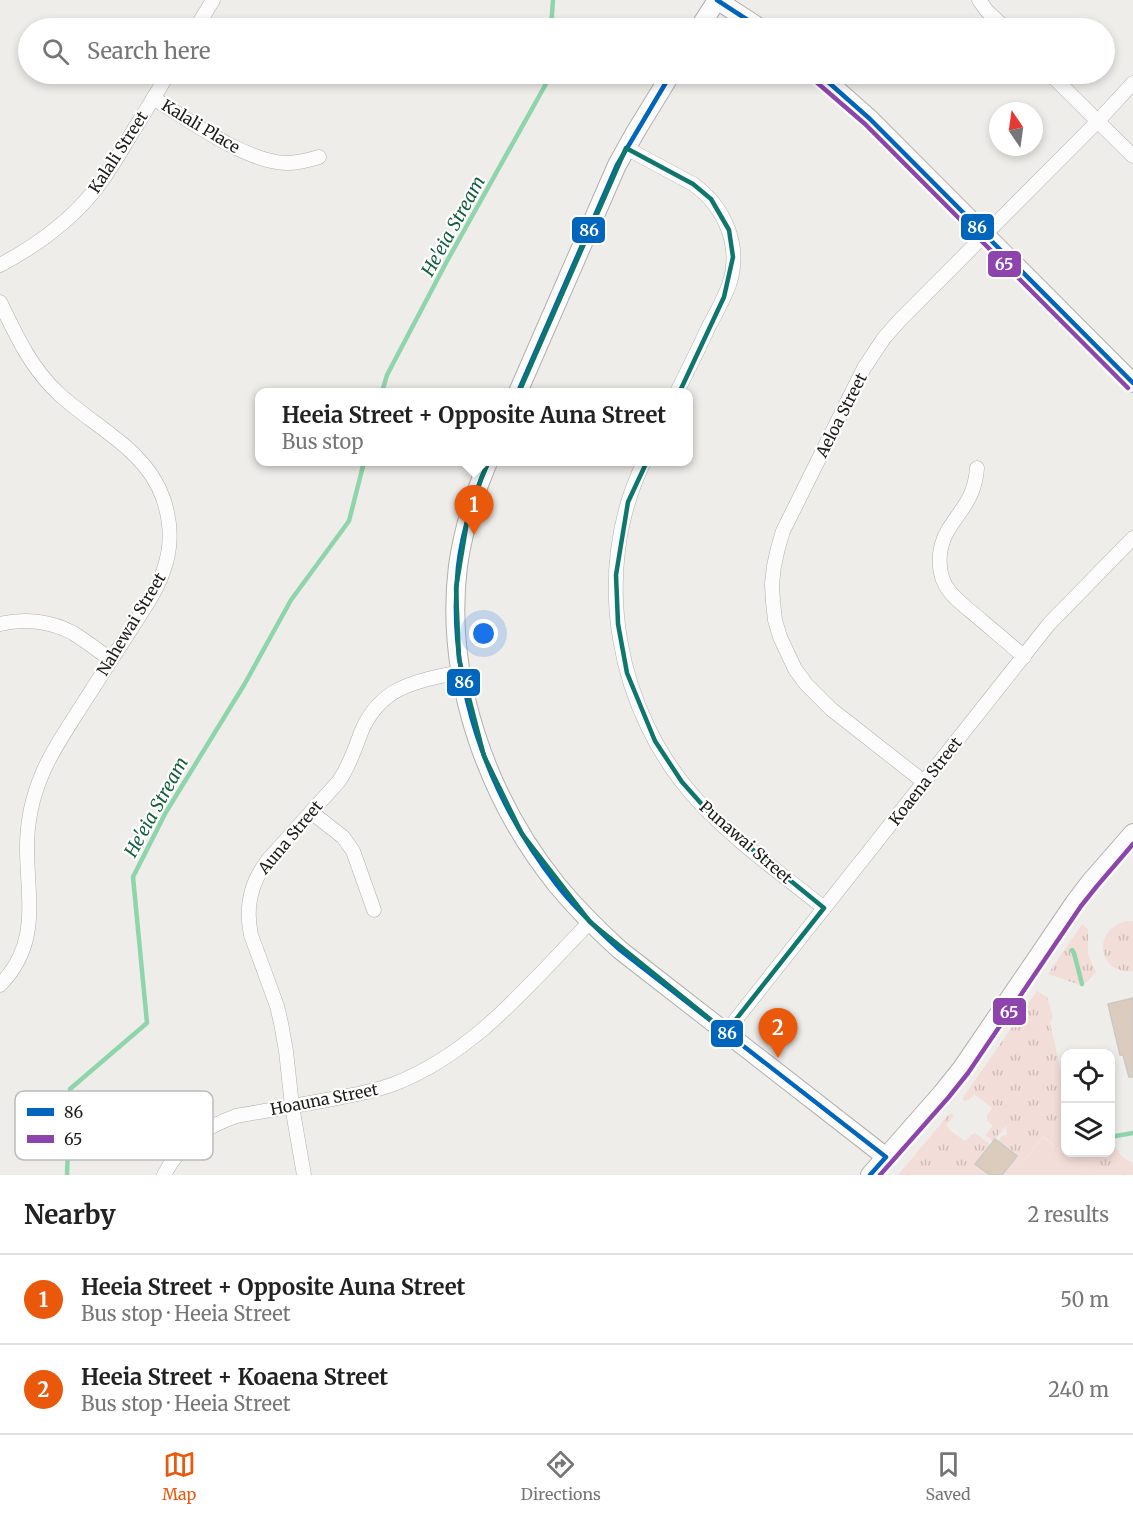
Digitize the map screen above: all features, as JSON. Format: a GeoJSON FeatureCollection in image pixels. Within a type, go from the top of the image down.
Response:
{"type":"FeatureCollection","features":[{"type":"Feature","properties":{"kind":"street"},"geometry":{"type":"LineString","coordinates":[[202,18],[213,0]]}},
{"type":"Feature","properties":{"kind":"street"},"geometry":{"type":"LineString","coordinates":[[705,18],[717,0],[745,18]]}},
{"type":"Feature","properties":{"kind":"street"},"geometry":{"type":"LineString","coordinates":[[979,0],[994,18]]}},
{"type":"Feature","properties":{"kind":"street","name":"Aeloa Street"},"geometry":{"type":"LineString","coordinates":[[924,782],[818,698],[795,669],[775,620],[772,584],[777,548],[787,522],[873,353],[899,321],[1133,83]]}},
{"type":"Feature","properties":{"kind":"street","name":"Kalali Street"},"geometry":{"type":"LineString","coordinates":[[0,265],[42,240],[78,209],[108,172],[162,84]]}},
{"type":"Feature","properties":{"kind":"street"},"geometry":{"type":"LineString","coordinates":[[520,388],[609,181],[665,84]]}},
{"type":"Feature","properties":{"kind":"street"},"geometry":{"type":"LineString","coordinates":[[830,84],[870,119],[1133,384]]}},
{"type":"Feature","properties":{"kind":"street"},"geometry":{"type":"LineString","coordinates":[[1060,84],[1133,156]]}},
{"type":"Feature","properties":{"kind":"street","name":"Kalali Place"},"geometry":{"type":"LineString","coordinates":[[153,98],[226,143],[252,155],[288,163],[319,157]]}},
{"type":"Feature","properties":{"kind":"street"},"geometry":{"type":"LineString","coordinates":[[626,148],[703,191],[724,219],[732,243],[733,257],[729,284],[679,388]]}},
{"type":"Feature","properties":{"kind":"street","name":"Nahewai Street"},"geometry":{"type":"LineString","coordinates":[[0,302],[26,353],[44,378],[73,406],[134,453],[150,473],[162,496],[170,538],[165,568],[153,595],[50,757],[36,791],[28,828],[27,847],[29,931],[21,956],[0,985]]}},
{"type":"Feature","properties":{"kind":"street"},"geometry":{"type":"LineString","coordinates":[[486,466],[466,522],[458,566],[456,635],[461,672],[478,740],[507,807],[538,860],[590,921],[620,950],[886,1157]]}},
{"type":"Feature","properties":{"kind":"street","name":"Punawai Street"},"geometry":{"type":"LineString","coordinates":[[642,466],[624,518],[616,575],[621,648],[638,704],[655,741],[698,801],[734,835],[824,908]]}},
{"type":"Feature","properties":{"kind":"street"},"geometry":{"type":"LineString","coordinates":[[977,468],[975,485],[970,498],[944,537],[940,553],[942,579],[951,593],[1024,657]]}},
{"type":"Feature","properties":{"kind":"street","name":"Koaena Street"},"geometry":{"type":"LineString","coordinates":[[726,1032],[1049,624],[1133,538]]}},
{"type":"Feature","properties":{"kind":"street"},"geometry":{"type":"LineString","coordinates":[[0,624],[27,621],[54,626],[73,633],[111,660]]}},
{"type":"Feature","properties":{"kind":"street","name":"Auna Street"},"geometry":{"type":"LineString","coordinates":[[304,1175],[281,1023],[251,935],[248,914],[251,891],[261,869],[345,772],[369,718],[385,699],[395,691],[420,680],[461,672]]}},
{"type":"Feature","properties":{"kind":"street"},"geometry":{"type":"LineString","coordinates":[[311,812],[343,837],[353,851],[374,910]]}},
{"type":"Feature","properties":{"kind":"street"},"geometry":{"type":"LineString","coordinates":[[870,1175],[962,1068],[1074,902],[1133,833]]}},
{"type":"Feature","properties":{"kind":"street","name":"Hoauna Street"},"geometry":{"type":"LineString","coordinates":[[213,1125],[236,1116],[369,1092],[393,1084],[439,1062],[499,1016],[590,921]]}},
{"type":"Feature","properties":{"kind":"street","name":"Hoauna Street"},"geometry":{"type":"LineString","coordinates":[[164,1175],[173,1160]]}},
{"type":"Feature","properties":{"kind":"highlighted area"},"geometry":{"type":"Polygon","coordinates":[[[626,148],[693,184],[711,199],[729,230],[733,257],[724,297],[628,502],[616,575],[618,624],[627,673],[655,741],[682,782],[715,819],[824,908],[726,1032],[590,922],[522,834],[484,756],[459,659],[456,588],[467,522],[481,479],[626,148]]]}},
{"type":"Feature","properties":{"kind":"green space"},"geometry":{"type":"Polygon","coordinates":[[[1126,921],[1133,921],[1133,971],[1121,970],[1112,966],[1103,951],[1107,933],[1126,921]]]}},
{"type":"Feature","properties":{"kind":"green space"},"geometry":{"type":"Polygon","coordinates":[[[1082,924],[1088,929],[1088,955],[1096,972],[1087,982],[1080,985],[1048,974],[1082,924]]]}},
{"type":"Feature","properties":{"kind":"green space"},"geometry":{"type":"Polygon","coordinates":[[[1037,991],[1047,997],[1053,1017],[1050,1023],[1061,1071],[1061,1151],[1043,1136],[1012,1175],[1002,1175],[1016,1156],[998,1141],[1002,1136],[1007,1135],[1006,1126],[993,1141],[985,1135],[993,1126],[987,1120],[987,1115],[992,1108],[974,1094],[969,1100],[962,1099],[1037,991]]]}},
{"type":"Feature","properties":{"kind":"green space"},"geometry":{"type":"Polygon","coordinates":[[[950,1113],[954,1116],[946,1125],[951,1131],[965,1141],[975,1133],[990,1144],[975,1163],[989,1175],[898,1175],[950,1113]]]}},
{"type":"Feature","properties":{"kind":"green space"},"geometry":{"type":"Polygon","coordinates":[[[1043,1137],[1061,1151],[1061,1157],[1068,1157],[1091,1175],[1012,1175],[1043,1137]]]}},
{"type":"Feature","properties":{"kind":"green space"},"geometry":{"type":"Polygon","coordinates":[[[1115,1145],[1120,1154],[1133,1163],[1133,1175],[1091,1175],[1069,1157],[1115,1157],[1115,1145]]]}},
{"type":"Feature","properties":{"kind":"green space"},"geometry":{"type":"Polygon","coordinates":[[[932,1163],[948,1175],[923,1175],[932,1163]]]}},
{"type":"Feature","properties":{"kind":"building"},"geometry":{"type":"Polygon","coordinates":[[[1133,998],[1133,1077],[1129,1077],[1123,1055],[1120,1055],[1108,1004],[1133,998]]]}},
{"type":"Feature","properties":{"kind":"building"},"geometry":{"type":"Polygon","coordinates":[[[995,1139],[1017,1156],[1002,1175],[990,1175],[975,1164],[995,1139]]]}},
{"type":"Feature","properties":{"kind":"waterway","name":"He'eia Stream"},"geometry":{"type":"LineString","coordinates":[[552,18],[553,0]]}},
{"type":"Feature","properties":{"kind":"waterway","name":"He'eia Stream"},"geometry":{"type":"LineString","coordinates":[[383,388],[387,375],[447,261],[546,84]]}},
{"type":"Feature","properties":{"kind":"waterway","name":"He'eia Stream"},"geometry":{"type":"LineString","coordinates":[[70,1091],[147,1023],[133,877],[166,812],[244,685],[291,600],[349,521],[363,466]]}},
{"type":"Feature","properties":{"kind":"waterway"},"geometry":{"type":"LineString","coordinates":[[1072,950],[1082,984]]}},
{"type":"Feature","properties":{"kind":"waterway"},"geometry":{"type":"LineString","coordinates":[[1115,1136],[1133,1133]]}},
{"type":"Feature","properties":{"kind":"waterway","name":"He'eia Stream"},"geometry":{"type":"LineString","coordinates":[[67,1175],[68,1160]]}},
{"type":"Feature","properties":{"kind":"transit line","name":"86"},"geometry":{"type":"LineString","coordinates":[[717,0],[745,18]]}},
{"type":"Feature","properties":{"kind":"transit line","name":"86"},"geometry":{"type":"LineString","coordinates":[[520,388],[617,165],[665,84]]}},
{"type":"Feature","properties":{"kind":"transit line","name":"65"},"geometry":{"type":"LineString","coordinates":[[819,84],[865,124],[1128,388]]}},
{"type":"Feature","properties":{"kind":"transit line","name":"86"},"geometry":{"type":"LineString","coordinates":[[830,84],[870,119],[1133,383]]}},
{"type":"Feature","properties":{"kind":"transit line","name":"86"},"geometry":{"type":"LineString","coordinates":[[486,466],[469,513],[462,540],[456,610],[459,652],[466,694],[477,735],[510,813],[532,850],[557,885],[587,919],[620,950],[886,1157],[870,1175]]}},
{"type":"Feature","properties":{"kind":"transit line","name":"65"},"geometry":{"type":"LineString","coordinates":[[880,1175],[968,1073],[1081,906],[1133,844]]}},
{"type":"Feature","properties":{"kind":"place","name":"Heeia Street + Opposite Auna Street"},"geometry":{"type":"Point","coordinates":[474,535]}},
{"type":"Feature","properties":{"kind":"place","name":"Heeia Street + Koaena Street"},"geometry":{"type":"Point","coordinates":[778,1058]}}]}
